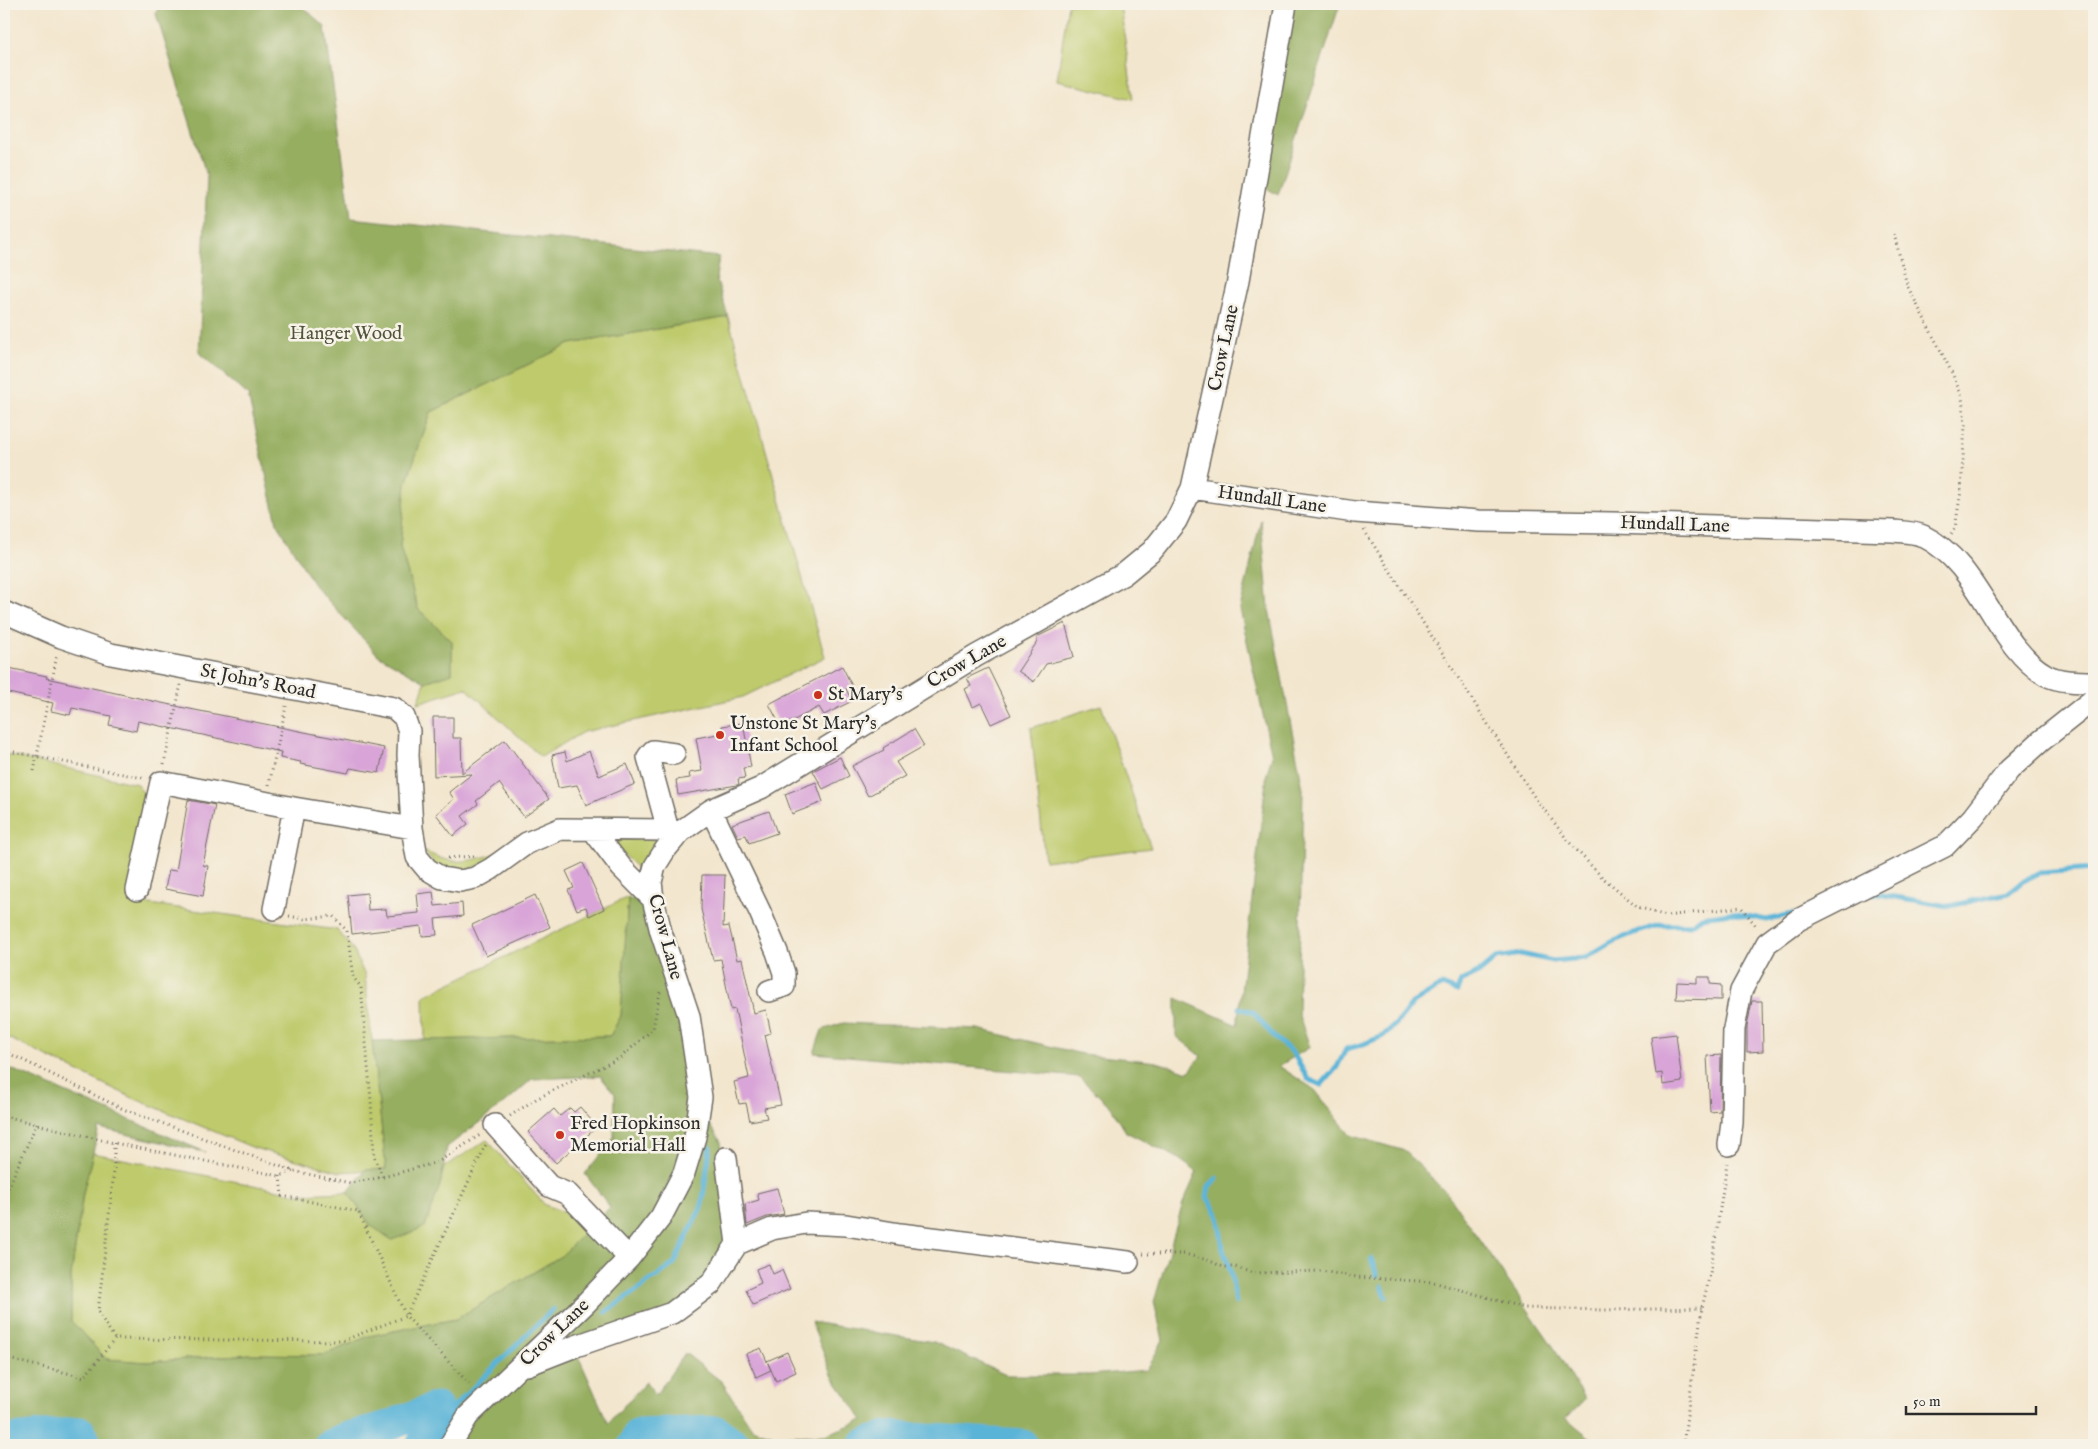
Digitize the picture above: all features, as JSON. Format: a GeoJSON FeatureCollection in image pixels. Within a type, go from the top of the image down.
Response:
{"type":"FeatureCollection","features":[{"type":"Feature","properties":{"kind":"street","name":"Crow Lane"},"geometry":{"type":"LineString","coordinates":[[450,1445],[468,1416],[629,1258],[661,1217],[684,1173],[695,1136],[701,1097],[689,1016],[661,932],[651,882],[655,866],[674,831],[711,810],[760,788],[976,656],[1124,574],[1152,551],[1176,521],[1192,488],[1238,281],[1286,4]]}},
{"type":"Feature","properties":{"kind":"street","name":"Hundall Lane"},"geometry":{"type":"LineString","coordinates":[[1192,488],[1355,512],[1479,521],[1893,531],[1922,535],[1943,550],[1969,577],[2018,651],[2046,675],[2073,682],[2094,682]]}},
{"type":"Feature","properties":{"kind":"street","name":"St John's Road"},"geometry":{"type":"LineString","coordinates":[[4,612],[61,637],[111,654],[394,708],[404,717],[409,731],[408,755],[412,828],[418,856],[427,869],[442,878],[460,881],[475,878],[527,843],[560,829],[674,831]]}},
{"type":"Feature","properties":{"kind":"street"},"geometry":{"type":"LineString","coordinates":[[1729,1145],[1732,1124],[1734,1029],[1741,991],[1767,943],[1798,920],[1945,846],[1973,817],[2009,770],[2041,741],[2094,700]]}},
{"type":"Feature","properties":{"kind":"street"},"geometry":{"type":"LineString","coordinates":[[674,754],[653,751],[648,757],[674,831]]}},
{"type":"Feature","properties":{"kind":"street"},"geometry":{"type":"LineString","coordinates":[[137,890],[160,782],[265,803],[412,828]]}},
{"type":"Feature","properties":{"kind":"street"},"geometry":{"type":"LineString","coordinates":[[274,910],[294,808]]}},
{"type":"Feature","properties":{"kind":"street"},"geometry":{"type":"LineString","coordinates":[[711,810],[760,912],[782,966],[784,986],[769,991]]}},
{"type":"Feature","properties":{"kind":"street"},"geometry":{"type":"LineString","coordinates":[[593,830],[621,867],[653,899]]}},
{"type":"Feature","properties":{"kind":"street"},"geometry":{"type":"LineString","coordinates":[[495,1125],[549,1186],[568,1194],[629,1258]]}},
{"type":"Feature","properties":{"kind":"street"},"geometry":{"type":"LineString","coordinates":[[726,1158],[737,1244]]}},
{"type":"Feature","properties":{"kind":"street"},"geometry":{"type":"LineString","coordinates":[[518,1369],[574,1347],[672,1313],[711,1284],[737,1244],[772,1229],[806,1223],[846,1225],[900,1234],[1128,1262]]}},
{"type":"Feature","properties":{"kind":"path"},"geometry":{"type":"LineString","coordinates":[[1894,234],[1907,285],[1953,374],[1962,397],[1965,424],[1961,491],[1955,528],[1943,550]]}},
{"type":"Feature","properties":{"kind":"path"},"geometry":{"type":"LineString","coordinates":[[1355,512],[1361,526],[1533,795],[1568,842],[1602,877],[1638,907],[1666,916],[1741,907],[1767,943]]}},
{"type":"Feature","properties":{"kind":"path"},"geometry":{"type":"LineString","coordinates":[[34,771],[61,637]]}},
{"type":"Feature","properties":{"kind":"path"},"geometry":{"type":"LineString","coordinates":[[4,750],[160,782],[185,668]]}},
{"type":"Feature","properties":{"kind":"path"},"geometry":{"type":"LineString","coordinates":[[265,803],[290,688]]}},
{"type":"Feature","properties":{"kind":"path"},"geometry":{"type":"LineString","coordinates":[[440,855],[449,858],[479,854]]}},
{"type":"Feature","properties":{"kind":"path"},"geometry":{"type":"LineString","coordinates":[[274,910],[281,915],[304,919],[333,916],[347,931],[353,977],[361,987],[374,1156],[382,1177]]}},
{"type":"Feature","properties":{"kind":"path"},"geometry":{"type":"LineString","coordinates":[[4,1051],[122,1109],[293,1172],[351,1183],[438,1162],[536,1099],[620,1058],[653,1029],[660,996],[659,987]]}},
{"type":"Feature","properties":{"kind":"path"},"geometry":{"type":"LineString","coordinates":[[4,1116],[114,1143],[280,1176],[293,1172]]}},
{"type":"Feature","properties":{"kind":"path"},"geometry":{"type":"LineString","coordinates":[[4,1197],[37,1123]]}},
{"type":"Feature","properties":{"kind":"path"},"geometry":{"type":"LineString","coordinates":[[115,1339],[342,1341],[406,1316],[495,1125]]}},
{"type":"Feature","properties":{"kind":"path"},"geometry":{"type":"LineString","coordinates":[[114,1143],[114,1171],[98,1312],[115,1339]]}},
{"type":"Feature","properties":{"kind":"path"},"geometry":{"type":"LineString","coordinates":[[1683,1445],[1702,1308],[1710,1274],[1729,1145]]}},
{"type":"Feature","properties":{"kind":"path"},"geometry":{"type":"LineString","coordinates":[[280,1176],[282,1196],[358,1211],[406,1316],[456,1370]]}},
{"type":"Feature","properties":{"kind":"path"},"geometry":{"type":"LineString","coordinates":[[1128,1262],[1144,1254],[1184,1254],[1208,1260],[1224,1267],[1235,1267],[1254,1273],[1321,1270],[1356,1277],[1433,1282],[1525,1308],[1702,1308]]}},
{"type":"Feature","properties":{"kind":"path"},"geometry":{"type":"LineString","coordinates":[[4,1358],[84,1378],[115,1339]]}},
{"type":"Feature","properties":{"kind":"green space","name":"Hanger Wood"},"geometry":{"type":"Polygon","coordinates":[[[159,4],[300,4],[325,27],[351,218],[719,257],[716,277],[728,317],[570,344],[431,412],[406,483],[400,547],[418,609],[452,641],[452,673],[425,682],[378,655],[314,585],[277,523],[248,395],[199,353],[207,177],[156,14],[159,4]]]}},
{"type":"Feature","properties":{"kind":"green space"},"geometry":{"type":"Polygon","coordinates":[[[1068,4],[1120,4],[1133,99],[1057,81],[1068,4]]]}},
{"type":"Feature","properties":{"kind":"green space"},"geometry":{"type":"Polygon","coordinates":[[[1292,4],[1340,4],[1278,195],[1263,186],[1292,4]]]}},
{"type":"Feature","properties":{"kind":"green space"},"geometry":{"type":"Polygon","coordinates":[[[728,317],[825,657],[743,697],[583,732],[541,757],[466,688],[418,703],[425,682],[452,673],[452,641],[418,609],[400,547],[406,483],[431,412],[570,344],[728,317]]]}},
{"type":"Feature","properties":{"kind":"green space"},"geometry":{"type":"Polygon","coordinates":[[[1261,520],[1269,609],[1303,789],[1298,1013],[1310,1047],[1279,1066],[1315,1090],[1350,1135],[1405,1151],[1450,1197],[1555,1349],[1585,1400],[1566,1418],[1593,1440],[1613,1445],[444,1445],[448,1417],[438,1404],[345,1435],[322,1445],[91,1445],[82,1427],[4,1436],[4,1066],[205,1152],[99,1128],[83,1193],[71,1276],[71,1321],[106,1359],[147,1362],[251,1354],[324,1355],[369,1336],[456,1319],[561,1256],[610,1207],[585,1174],[614,1137],[615,1094],[600,1076],[532,1079],[506,1102],[447,1147],[440,1185],[425,1227],[392,1240],[370,1225],[348,1192],[365,1170],[386,1169],[372,1041],[610,1036],[621,1016],[628,897],[643,903],[679,1015],[689,1091],[721,1142],[733,1254],[672,1309],[572,1342],[608,1423],[646,1382],[656,1395],[685,1353],[722,1382],[752,1428],[776,1436],[825,1435],[863,1420],[833,1377],[811,1322],[934,1342],[1006,1375],[1090,1375],[1147,1370],[1163,1340],[1154,1302],[1183,1203],[1197,1172],[1176,1157],[1126,1132],[1111,1107],[1079,1077],[814,1053],[822,1030],[843,1023],[978,1029],[1082,1054],[1157,1062],[1189,1072],[1201,1056],[1176,1036],[1176,998],[1237,1025],[1267,773],[1272,756],[1240,609],[1261,520]]]}},
{"type":"Feature","properties":{"kind":"green space"},"geometry":{"type":"Polygon","coordinates":[[[1101,705],[1151,848],[1045,861],[1031,728],[1101,705]]]}},
{"type":"Feature","properties":{"kind":"green space"},"geometry":{"type":"Polygon","coordinates":[[[4,754],[137,784],[145,795],[132,878],[135,902],[337,930],[353,949],[365,976],[386,1169],[340,1172],[254,1148],[133,1098],[4,1036],[4,754]]]}},
{"type":"Feature","properties":{"kind":"green space"},"geometry":{"type":"Polygon","coordinates":[[[616,839],[653,839],[657,843],[646,860],[643,874],[612,843],[616,839]]]}},
{"type":"Feature","properties":{"kind":"green space"},"geometry":{"type":"Polygon","coordinates":[[[423,850],[434,856],[453,861],[470,860],[502,852],[492,860],[456,875],[436,866],[423,850]]]}},
{"type":"Feature","properties":{"kind":"green space"},"geometry":{"type":"Polygon","coordinates":[[[628,897],[621,1016],[610,1036],[425,1040],[424,996],[628,897]]]}},
{"type":"Feature","properties":{"kind":"green space"},"geometry":{"type":"Polygon","coordinates":[[[487,1140],[545,1205],[569,1214],[585,1232],[561,1256],[456,1319],[369,1336],[324,1355],[251,1354],[147,1362],[106,1359],[71,1321],[71,1276],[83,1193],[93,1153],[298,1194],[348,1192],[370,1225],[440,1185],[444,1167],[487,1140]]]}},
{"type":"Feature","properties":{"kind":"green space"},"geometry":{"type":"Polygon","coordinates":[[[81,1432],[87,1445],[4,1445],[4,1440],[81,1432]]]}},
{"type":"Feature","properties":{"kind":"building"},"geometry":{"type":"Polygon","coordinates":[[[1065,623],[1074,657],[1046,664],[1034,682],[1018,671],[1037,642],[1037,637],[1065,623]]]}},
{"type":"Feature","properties":{"kind":"building","name":"St Mary's"},"geometry":{"type":"Polygon","coordinates":[[[842,666],[852,686],[846,689],[852,701],[824,715],[819,707],[781,727],[769,704],[842,666]]]}},
{"type":"Feature","properties":{"kind":"building"},"geometry":{"type":"Polygon","coordinates":[[[4,667],[185,708],[384,748],[379,773],[350,768],[348,773],[300,764],[301,762],[280,758],[281,752],[138,721],[136,731],[109,725],[111,716],[72,708],[70,715],[51,711],[53,703],[4,692],[4,667]]]}},
{"type":"Feature","properties":{"kind":"building"},"geometry":{"type":"Polygon","coordinates":[[[988,668],[1011,715],[991,724],[981,703],[973,707],[965,689],[971,686],[967,678],[988,668]]]}},
{"type":"Feature","properties":{"kind":"building"},"geometry":{"type":"Polygon","coordinates":[[[433,717],[453,717],[453,738],[461,738],[462,773],[505,740],[549,799],[524,817],[499,783],[476,801],[478,804],[462,816],[468,824],[453,836],[436,814],[454,799],[449,792],[472,774],[434,776],[433,717]]]}},
{"type":"Feature","properties":{"kind":"building"},"geometry":{"type":"Polygon","coordinates":[[[743,723],[751,767],[743,768],[745,778],[738,779],[739,784],[737,785],[678,795],[676,780],[690,778],[689,773],[702,771],[696,738],[723,733],[722,726],[743,723]]]}},
{"type":"Feature","properties":{"kind":"building"},"geometry":{"type":"Polygon","coordinates":[[[914,729],[924,746],[896,762],[905,776],[868,796],[852,766],[884,750],[883,748],[914,729]]]}},
{"type":"Feature","properties":{"kind":"building"},"geometry":{"type":"Polygon","coordinates":[[[589,751],[599,776],[627,764],[635,784],[586,805],[577,785],[558,788],[552,755],[565,752],[567,761],[589,751]]]}},
{"type":"Feature","properties":{"kind":"building"},"geometry":{"type":"Polygon","coordinates":[[[840,757],[849,776],[823,789],[813,771],[840,757]]]}},
{"type":"Feature","properties":{"kind":"building"},"geometry":{"type":"Polygon","coordinates":[[[816,782],[823,802],[792,814],[785,794],[816,782]]]}},
{"type":"Feature","properties":{"kind":"building"},"geometry":{"type":"Polygon","coordinates":[[[188,800],[215,805],[203,865],[208,866],[203,896],[165,889],[169,870],[176,871],[188,800]]]}},
{"type":"Feature","properties":{"kind":"building"},"geometry":{"type":"Polygon","coordinates":[[[769,811],[777,833],[749,843],[746,835],[738,837],[732,824],[769,811]]]}},
{"type":"Feature","properties":{"kind":"building"},"geometry":{"type":"Polygon","coordinates":[[[583,863],[604,909],[589,916],[586,907],[577,910],[568,890],[574,888],[566,871],[583,863]]]}},
{"type":"Feature","properties":{"kind":"building"},"geometry":{"type":"Polygon","coordinates":[[[702,875],[725,875],[723,927],[729,926],[737,960],[742,959],[754,1013],[766,1010],[771,1033],[765,1035],[781,1105],[764,1108],[767,1118],[750,1121],[746,1103],[739,1104],[734,1082],[749,1078],[735,1009],[731,1010],[721,959],[713,960],[701,909],[702,875]]]}},
{"type":"Feature","properties":{"kind":"building"},"geometry":{"type":"Polygon","coordinates":[[[433,892],[435,906],[462,903],[463,916],[435,919],[437,935],[422,936],[421,926],[352,934],[348,895],[367,893],[368,910],[386,909],[387,916],[419,913],[417,894],[433,892]]]}},
{"type":"Feature","properties":{"kind":"building"},"geometry":{"type":"Polygon","coordinates":[[[535,895],[550,927],[486,956],[472,925],[535,895]]]}},
{"type":"Feature","properties":{"kind":"building"},"geometry":{"type":"Polygon","coordinates":[[[1697,977],[1710,977],[1710,984],[1721,985],[1721,1000],[1676,999],[1677,982],[1697,983],[1697,977]]]}},
{"type":"Feature","properties":{"kind":"building"},"geometry":{"type":"Polygon","coordinates":[[[1752,1001],[1762,1001],[1763,1051],[1747,1052],[1747,1027],[1752,1001]]]}},
{"type":"Feature","properties":{"kind":"building"},"geometry":{"type":"Polygon","coordinates":[[[1676,1034],[1682,1082],[1663,1085],[1662,1073],[1656,1074],[1651,1037],[1676,1034]]]}},
{"type":"Feature","properties":{"kind":"building"},"geometry":{"type":"Polygon","coordinates":[[[1721,1055],[1720,1111],[1710,1112],[1707,1056],[1721,1055]]]}},
{"type":"Feature","properties":{"kind":"building","name":"Fred Hopkinson Memorial Hall"},"geometry":{"type":"Polygon","coordinates":[[[580,1107],[597,1127],[556,1163],[528,1132],[554,1109],[560,1116],[570,1108],[574,1112],[580,1107]]]}},
{"type":"Feature","properties":{"kind":"building"},"geometry":{"type":"Polygon","coordinates":[[[777,1188],[784,1214],[767,1217],[747,1225],[745,1204],[759,1200],[757,1193],[777,1188]]]}},
{"type":"Feature","properties":{"kind":"building"},"geometry":{"type":"Polygon","coordinates":[[[769,1264],[773,1274],[782,1270],[790,1289],[753,1305],[746,1290],[761,1283],[756,1269],[769,1264]]]}},
{"type":"Feature","properties":{"kind":"building"},"geometry":{"type":"Polygon","coordinates":[[[761,1348],[771,1370],[756,1377],[746,1354],[761,1348]]]}},
{"type":"Feature","properties":{"kind":"building"},"geometry":{"type":"Polygon","coordinates":[[[787,1352],[796,1372],[776,1381],[767,1361],[787,1352]]]}},
{"type":"Feature","properties":{"kind":"waterway"},"geometry":{"type":"LineString","coordinates":[[1872,893],[1949,906],[2008,893],[2023,881],[2039,873],[2094,869]]}},
{"type":"Feature","properties":{"kind":"waterway"},"geometry":{"type":"LineString","coordinates":[[1239,1008],[1253,1012],[1274,1037],[1293,1053],[1308,1079],[1321,1085],[1337,1067],[1346,1049],[1383,1036],[1400,1020],[1412,1004],[1442,985],[1457,991],[1461,981],[1478,973],[1496,958],[1521,954],[1553,961],[1585,958],[1612,942],[1661,925],[1691,925],[1702,917],[1731,913],[1767,920],[1792,914]]}},
{"type":"Feature","properties":{"kind":"waterway"},"geometry":{"type":"LineString","coordinates":[[606,1312],[674,1264],[702,1205],[710,1147]]}},
{"type":"Feature","properties":{"kind":"waterway"},"geometry":{"type":"LineString","coordinates":[[1217,1178],[1209,1186],[1207,1197],[1218,1215],[1223,1249],[1231,1273],[1236,1303]]}},
{"type":"Feature","properties":{"kind":"waterway"},"geometry":{"type":"LineString","coordinates":[[1371,1259],[1377,1275]]}},
{"type":"Feature","properties":{"kind":"waterway"},"geometry":{"type":"LineString","coordinates":[[1382,1286],[1386,1297]]}},
{"type":"Feature","properties":{"kind":"waterway"},"geometry":{"type":"LineString","coordinates":[[442,1418],[553,1309]]}},
{"type":"Feature","properties":{"kind":"waterway"},"geometry":{"type":"LineString","coordinates":[[329,1445],[344,1438],[385,1427],[437,1407],[442,1418],[421,1445]]}},
{"type":"Feature","properties":{"kind":"waterway"},"geometry":{"type":"LineString","coordinates":[[633,1445],[638,1434],[717,1431],[736,1445]]}},
{"type":"Feature","properties":{"kind":"waterway"},"geometry":{"type":"LineString","coordinates":[[4,1440],[81,1432],[87,1445]]}},
{"type":"Feature","properties":{"kind":"waterway"},"geometry":{"type":"LineString","coordinates":[[863,1445],[887,1436],[1023,1445]]}},
{"type":"Feature","properties":{"kind":"place","name":"St Mary's"},"geometry":{"type":"Point","coordinates":[818,695]}},
{"type":"Feature","properties":{"kind":"place","name":"Unstone St Mary's Infant School"},"geometry":{"type":"Point","coordinates":[720,735]}},
{"type":"Feature","properties":{"kind":"place","name":"Fred Hopkinson Memorial Hall"},"geometry":{"type":"Point","coordinates":[560,1135]}}]}
